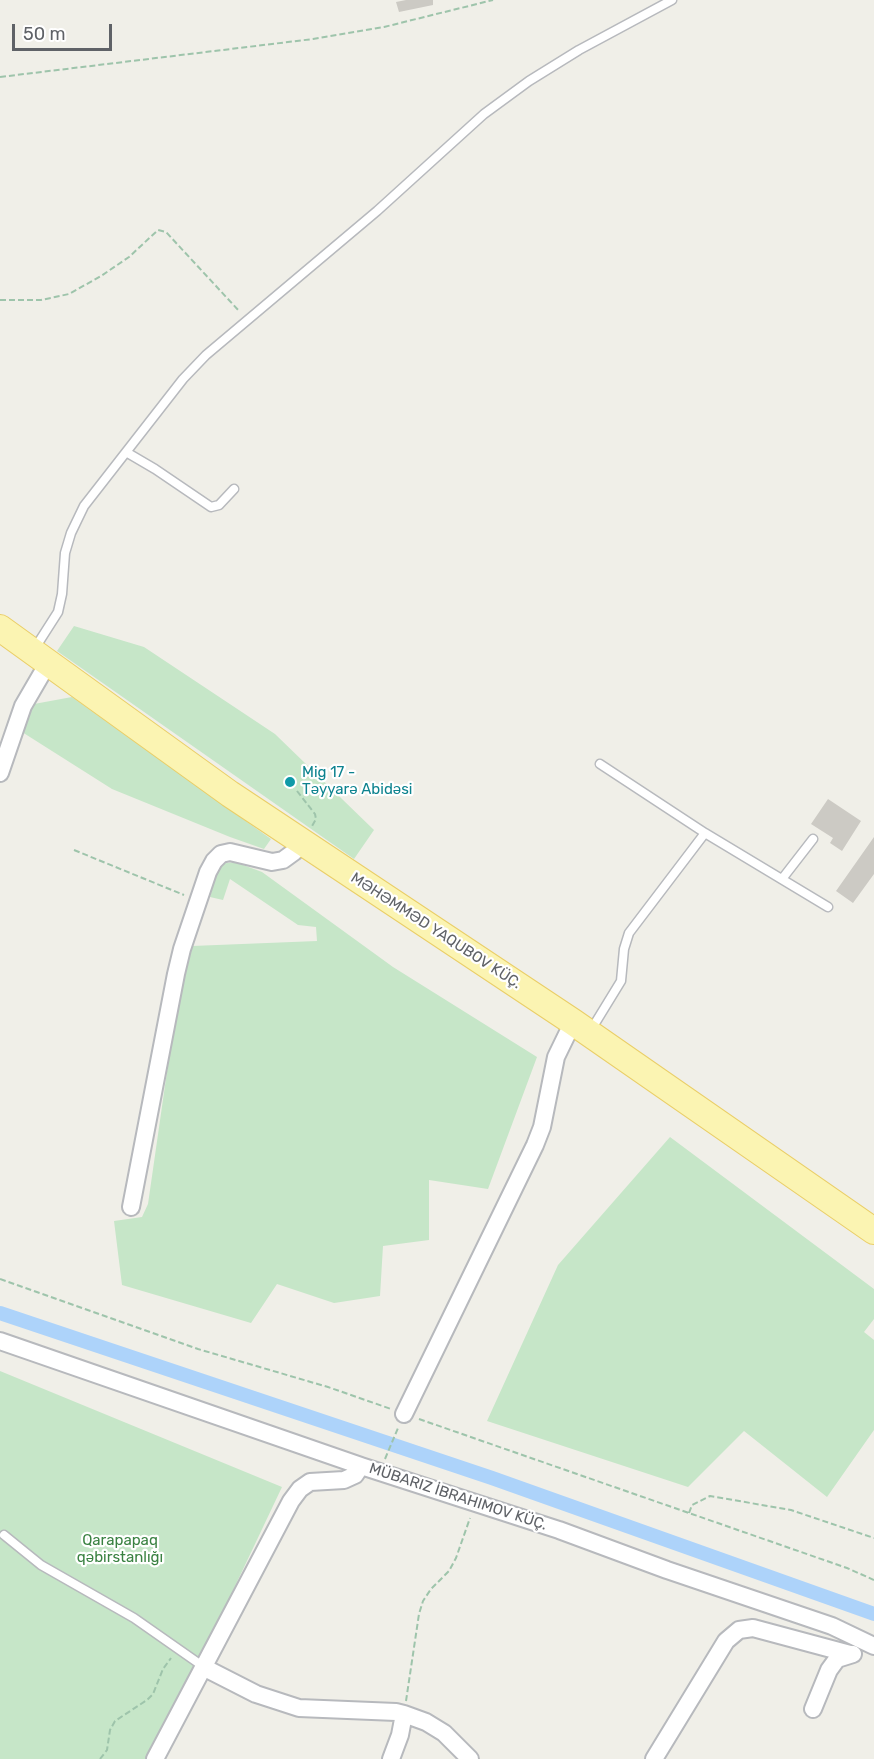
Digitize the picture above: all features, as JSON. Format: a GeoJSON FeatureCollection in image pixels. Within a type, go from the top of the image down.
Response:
{"type":"FeatureCollection","features":[{"type":"Feature","properties":{"kind":"main road","name":"MƏHƏMMƏD YAQUBOV KÜÇ."},"geometry":{"type":"LineString","coordinates":[[0,628],[230,794],[581,1027],[874,1231]]}},
{"type":"Feature","properties":{"kind":"street"},"geometry":{"type":"LineString","coordinates":[[0,773],[41,657]]}},
{"type":"Feature","properties":{"kind":"street"},"geometry":{"type":"LineString","coordinates":[[131,1207],[176,974],[208,872],[221,854],[230,852],[272,862],[283,860],[302,843]]}},
{"type":"Feature","properties":{"kind":"street"},"geometry":{"type":"LineString","coordinates":[[404,1414],[535,1145],[542,1127],[556,1057],[581,1027]]}},
{"type":"Feature","properties":{"kind":"street"},"geometry":{"type":"LineString","coordinates":[[0,1341],[362,1466]]}},
{"type":"Feature","properties":{"kind":"street","name":"MÜBARIZ İBRAHIMOV KÜÇ."},"geometry":{"type":"LineString","coordinates":[[155,1759],[291,1501],[300,1489],[310,1482],[344,1480],[355,1475],[362,1466],[476,1501],[559,1530],[666,1570],[832,1626],[873,1645]]}},
{"type":"Feature","properties":{"kind":"street"},"geometry":{"type":"LineString","coordinates":[[654,1759],[726,1641],[739,1630],[753,1628],[850,1654]]}},
{"type":"Feature","properties":{"kind":"street"},"geometry":{"type":"LineString","coordinates":[[813,1709],[829,1670],[837,1659],[861,1653],[873,1645]]}},
{"type":"Feature","properties":{"kind":"street"},"geometry":{"type":"LineString","coordinates":[[205,1668],[256,1694],[298,1708],[404,1714],[426,1722],[444,1734],[470,1759]]}},
{"type":"Feature","properties":{"kind":"street"},"geometry":{"type":"LineString","coordinates":[[391,1759],[400,1735],[404,1714]]}},
{"type":"Feature","properties":{"kind":"lane"},"geometry":{"type":"LineString","coordinates":[[41,657],[58,612],[62,594],[65,553],[71,533],[84,506],[183,380],[206,355],[377,211],[484,114],[529,81],[579,50],[672,0]]}},
{"type":"Feature","properties":{"kind":"lane"},"geometry":{"type":"LineString","coordinates":[[126,452],[210,507],[219,506],[234,489]]}},
{"type":"Feature","properties":{"kind":"lane"},"geometry":{"type":"LineString","coordinates":[[600,764],[705,833],[828,907]]}},
{"type":"Feature","properties":{"kind":"lane"},"geometry":{"type":"LineString","coordinates":[[581,1027],[621,981],[628,933],[705,833]]}},
{"type":"Feature","properties":{"kind":"lane"},"geometry":{"type":"LineString","coordinates":[[782,879],[813,839]]}},
{"type":"Feature","properties":{"kind":"lane"},"geometry":{"type":"LineString","coordinates":[[4,1535],[41,1565],[134,1618],[205,1668]]}},
{"type":"Feature","properties":{"kind":"path"},"geometry":{"type":"LineString","coordinates":[[0,77],[314,39],[384,27],[493,0]]}},
{"type":"Feature","properties":{"kind":"path"},"geometry":{"type":"LineString","coordinates":[[0,300],[41,300],[69,294],[129,257],[158,230],[166,232],[247,320]]}},
{"type":"Feature","properties":{"kind":"path"},"geometry":{"type":"LineString","coordinates":[[297,791],[315,814],[316,819],[302,843]]}},
{"type":"Feature","properties":{"kind":"path"},"geometry":{"type":"LineString","coordinates":[[74,850],[198,900]]}},
{"type":"Feature","properties":{"kind":"path"},"geometry":{"type":"LineString","coordinates":[[0,1280],[198,1349],[328,1387],[847,1568],[874,1580]]}},
{"type":"Feature","properties":{"kind":"path"},"geometry":{"type":"LineString","coordinates":[[379,1472],[404,1414]]}},
{"type":"Feature","properties":{"kind":"path"},"geometry":{"type":"LineString","coordinates":[[689,1513],[692,1505],[710,1496],[791,1510],[874,1538]]}},
{"type":"Feature","properties":{"kind":"path"},"geometry":{"type":"LineString","coordinates":[[404,1714],[423,1601],[431,1589],[449,1571],[456,1558],[476,1501]]}},
{"type":"Feature","properties":{"kind":"path"},"geometry":{"type":"LineString","coordinates":[[100,1759],[107,1750],[110,1730],[115,1721],[153,1694],[163,1670],[178,1648]]}},
{"type":"Feature","properties":{"kind":"green space"},"geometry":{"type":"Polygon","coordinates":[[[74,626],[144,647],[275,734],[374,830],[354,859],[57,651],[74,626]]]}},
{"type":"Feature","properties":{"kind":"green space"},"geometry":{"type":"Polygon","coordinates":[[[72,697],[271,839],[264,849],[112,789],[22,732],[34,704],[72,697]]]}},
{"type":"Feature","properties":{"kind":"green space"},"geometry":{"type":"Polygon","coordinates":[[[235,862],[262,872],[393,967],[537,1057],[488,1189],[429,1180],[429,1240],[383,1246],[380,1296],[334,1303],[277,1284],[251,1323],[122,1285],[114,1221],[142,1217],[148,1204],[178,995],[192,946],[317,941],[316,927],[298,925],[230,879],[223,900],[210,897],[219,864],[235,862]]]}},
{"type":"Feature","properties":{"kind":"green space"},"geometry":{"type":"Polygon","coordinates":[[[670,1137],[874,1289],[874,1319],[864,1332],[874,1340],[874,1430],[827,1497],[744,1431],[688,1487],[487,1421],[558,1265],[670,1137]]]}},
{"type":"Feature","properties":{"kind":"green space","name":"Qarapapaq qəbirstanlığı"},"geometry":{"type":"Polygon","coordinates":[[[0,1371],[282,1487],[209,1641],[147,1759],[0,1759],[0,1371]]]}},
{"type":"Feature","properties":{"kind":"building"},"geometry":{"type":"Polygon","coordinates":[[[433,0],[433,5],[399,12],[396,2],[433,0]]]}},
{"type":"Feature","properties":{"kind":"building"},"geometry":{"type":"Polygon","coordinates":[[[828,799],[861,821],[842,851],[830,843],[833,838],[811,824],[828,799]]]}},
{"type":"Feature","properties":{"kind":"building"},"geometry":{"type":"Polygon","coordinates":[[[874,837],[874,874],[853,903],[836,891],[874,837]]]}},
{"type":"Feature","properties":{"kind":"waterway"},"geometry":{"type":"LineString","coordinates":[[0,1313],[492,1478],[874,1614]]}},
{"type":"Feature","properties":{"kind":"place","name":"Mig 17 - Təyyarə Abidəsi"},"geometry":{"type":"Point","coordinates":[290,782]}}]}
